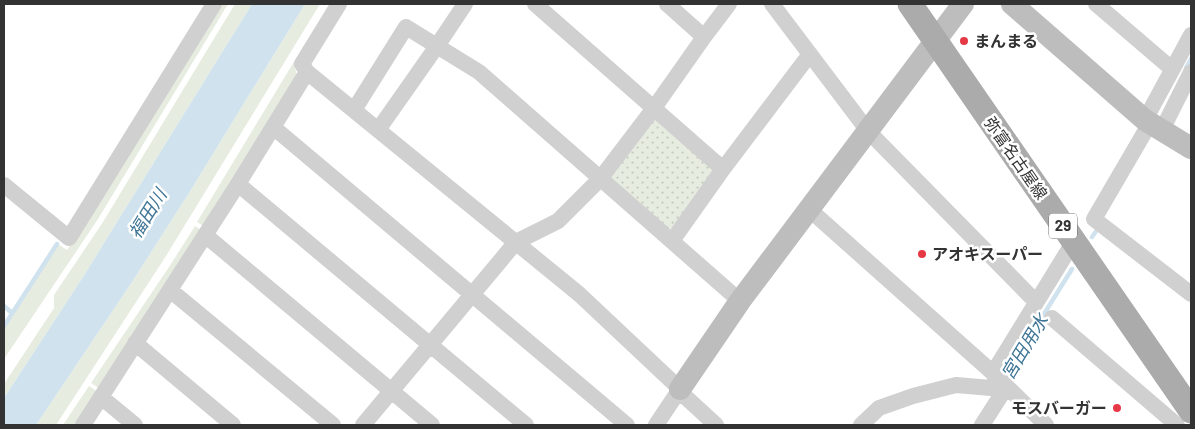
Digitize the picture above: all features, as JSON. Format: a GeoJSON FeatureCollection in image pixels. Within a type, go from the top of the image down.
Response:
{"type":"FeatureCollection","features":[{"type":"Feature","properties":{"kind":"main road","name":"弥富名古屋線"},"geometry":{"type":"LineString","coordinates":[[910,4],[1191,411]]}},
{"type":"Feature","properties":{"kind":"street"},"geometry":{"type":"LineString","coordinates":[[4,186],[69,238],[214,4]]}},
{"type":"Feature","properties":{"kind":"street"},"geometry":{"type":"LineString","coordinates":[[339,4],[302,64],[307,72],[578,294],[716,425]]}},
{"type":"Feature","properties":{"kind":"street"},"geometry":{"type":"LineString","coordinates":[[378,130],[465,4]]}},
{"type":"Feature","properties":{"kind":"street"},"geometry":{"type":"LineString","coordinates":[[535,4],[723,169]]}},
{"type":"Feature","properties":{"kind":"street"},"geometry":{"type":"LineString","coordinates":[[667,4],[704,37]]}},
{"type":"Feature","properties":{"kind":"street"},"geometry":{"type":"LineString","coordinates":[[363,425],[516,242],[558,220],[600,179],[729,4]]}},
{"type":"Feature","properties":{"kind":"street"},"geometry":{"type":"LineString","coordinates":[[772,4],[868,131],[1036,302]]}},
{"type":"Feature","properties":{"kind":"street"},"geometry":{"type":"LineString","coordinates":[[656,425],[740,302],[963,4]]}},
{"type":"Feature","properties":{"kind":"street"},"geometry":{"type":"LineString","coordinates":[[1012,4],[1152,124],[1191,148]]}},
{"type":"Feature","properties":{"kind":"street"},"geometry":{"type":"LineString","coordinates":[[1096,4],[1172,69]]}},
{"type":"Feature","properties":{"kind":"street"},"geometry":{"type":"LineString","coordinates":[[354,110],[406,27],[479,72],[740,302]]}},
{"type":"Feature","properties":{"kind":"street"},"geometry":{"type":"LineString","coordinates":[[1152,124],[1172,69],[1191,35]]}},
{"type":"Feature","properties":{"kind":"street"},"geometry":{"type":"LineString","coordinates":[[672,242],[723,169],[810,54]]}},
{"type":"Feature","properties":{"kind":"street"},"geometry":{"type":"LineString","coordinates":[[83,425],[238,184],[307,72]]}},
{"type":"Feature","properties":{"kind":"street"},"geometry":{"type":"LineString","coordinates":[[1191,72],[1152,124],[1094,219],[1191,294]]}},
{"type":"Feature","properties":{"kind":"street"},"geometry":{"type":"LineString","coordinates":[[273,127],[627,425]]}},
{"type":"Feature","properties":{"kind":"street"},"geometry":{"type":"LineString","coordinates":[[238,184],[526,425]]}},
{"type":"Feature","properties":{"kind":"street"},"geometry":{"type":"LineString","coordinates":[[810,210],[1000,380],[1046,425]]}},
{"type":"Feature","properties":{"kind":"street"},"geometry":{"type":"LineString","coordinates":[[205,235],[432,425]]}},
{"type":"Feature","properties":{"kind":"street"},"geometry":{"type":"LineString","coordinates":[[982,425],[1000,380],[1036,302],[1074,242]]}},
{"type":"Feature","properties":{"kind":"street"},"geometry":{"type":"LineString","coordinates":[[170,290],[333,425]]}},
{"type":"Feature","properties":{"kind":"street"},"geometry":{"type":"LineString","coordinates":[[1052,318],[1177,425]]}},
{"type":"Feature","properties":{"kind":"street"},"geometry":{"type":"LineString","coordinates":[[136,344],[233,425]]}},
{"type":"Feature","properties":{"kind":"street"},"geometry":{"type":"LineString","coordinates":[[862,425],[879,408],[895,402],[956,385],[991,388],[1000,380]]}},
{"type":"Feature","properties":{"kind":"street"},"geometry":{"type":"LineString","coordinates":[[101,397],[134,425]]}},
{"type":"Feature","properties":{"kind":"shaded area"},"geometry":{"type":"Polygon","coordinates":[[[221,4],[228,4],[98,219],[4,359],[4,329],[58,244],[67,250],[96,208],[221,4]]]}},
{"type":"Feature","properties":{"kind":"shaded area"},"geometry":{"type":"Polygon","coordinates":[[[235,4],[252,4],[83,277],[4,398],[4,384],[54,308],[54,295],[103,222],[235,4]]]}},
{"type":"Feature","properties":{"kind":"shaded area"},"geometry":{"type":"Polygon","coordinates":[[[305,4],[320,4],[166,256],[56,425],[36,425],[189,193],[305,4]]]}},
{"type":"Feature","properties":{"kind":"shaded area"},"geometry":{"type":"Polygon","coordinates":[[[329,4],[335,4],[295,68],[297,76],[205,227],[197,222],[329,4]]]}},
{"type":"Feature","properties":{"kind":"shaded area"},"geometry":{"type":"Polygon","coordinates":[[[653,120],[660,120],[712,168],[713,174],[672,228],[666,229],[611,182],[611,174],[653,120]]]}},
{"type":"Feature","properties":{"kind":"shaded area"},"geometry":{"type":"Polygon","coordinates":[[[195,226],[203,231],[100,389],[91,383],[195,226]]]}},
{"type":"Feature","properties":{"kind":"shaded area"},"geometry":{"type":"Polygon","coordinates":[[[89,386],[98,392],[77,425],[63,425],[89,386]]]}},
{"type":"Feature","properties":{"kind":"water","name":"福田川"},"geometry":{"type":"Polygon","coordinates":[[[252,4],[305,4],[189,193],[36,425],[4,425],[4,398],[83,277],[252,4]]]}},
{"type":"Feature","properties":{"kind":"waterway","name":"宮田用水"},"geometry":{"type":"LineString","coordinates":[[1186,68],[1191,59]]}},
{"type":"Feature","properties":{"kind":"waterway","name":"宮田用水"},"geometry":{"type":"LineString","coordinates":[[1092,237],[1099,227]]}},
{"type":"Feature","properties":{"kind":"waterway"},"geometry":{"type":"LineString","coordinates":[[4,326],[57,244]]}},
{"type":"Feature","properties":{"kind":"waterway","name":"宮田用水"},"geometry":{"type":"LineString","coordinates":[[1004,378],[1072,269]]}},
{"type":"Feature","properties":{"kind":"waterway"},"geometry":{"type":"LineString","coordinates":[[4,306],[12,313]]}},
{"type":"Feature","properties":{"kind":"place","name":"まんまる"},"geometry":{"type":"Point","coordinates":[964,41]}},
{"type":"Feature","properties":{"kind":"place","name":"アオキスーパー"},"geometry":{"type":"Point","coordinates":[922,254]}},
{"type":"Feature","properties":{"kind":"place","name":"モスバーガー"},"geometry":{"type":"Point","coordinates":[1117,408]}}]}
